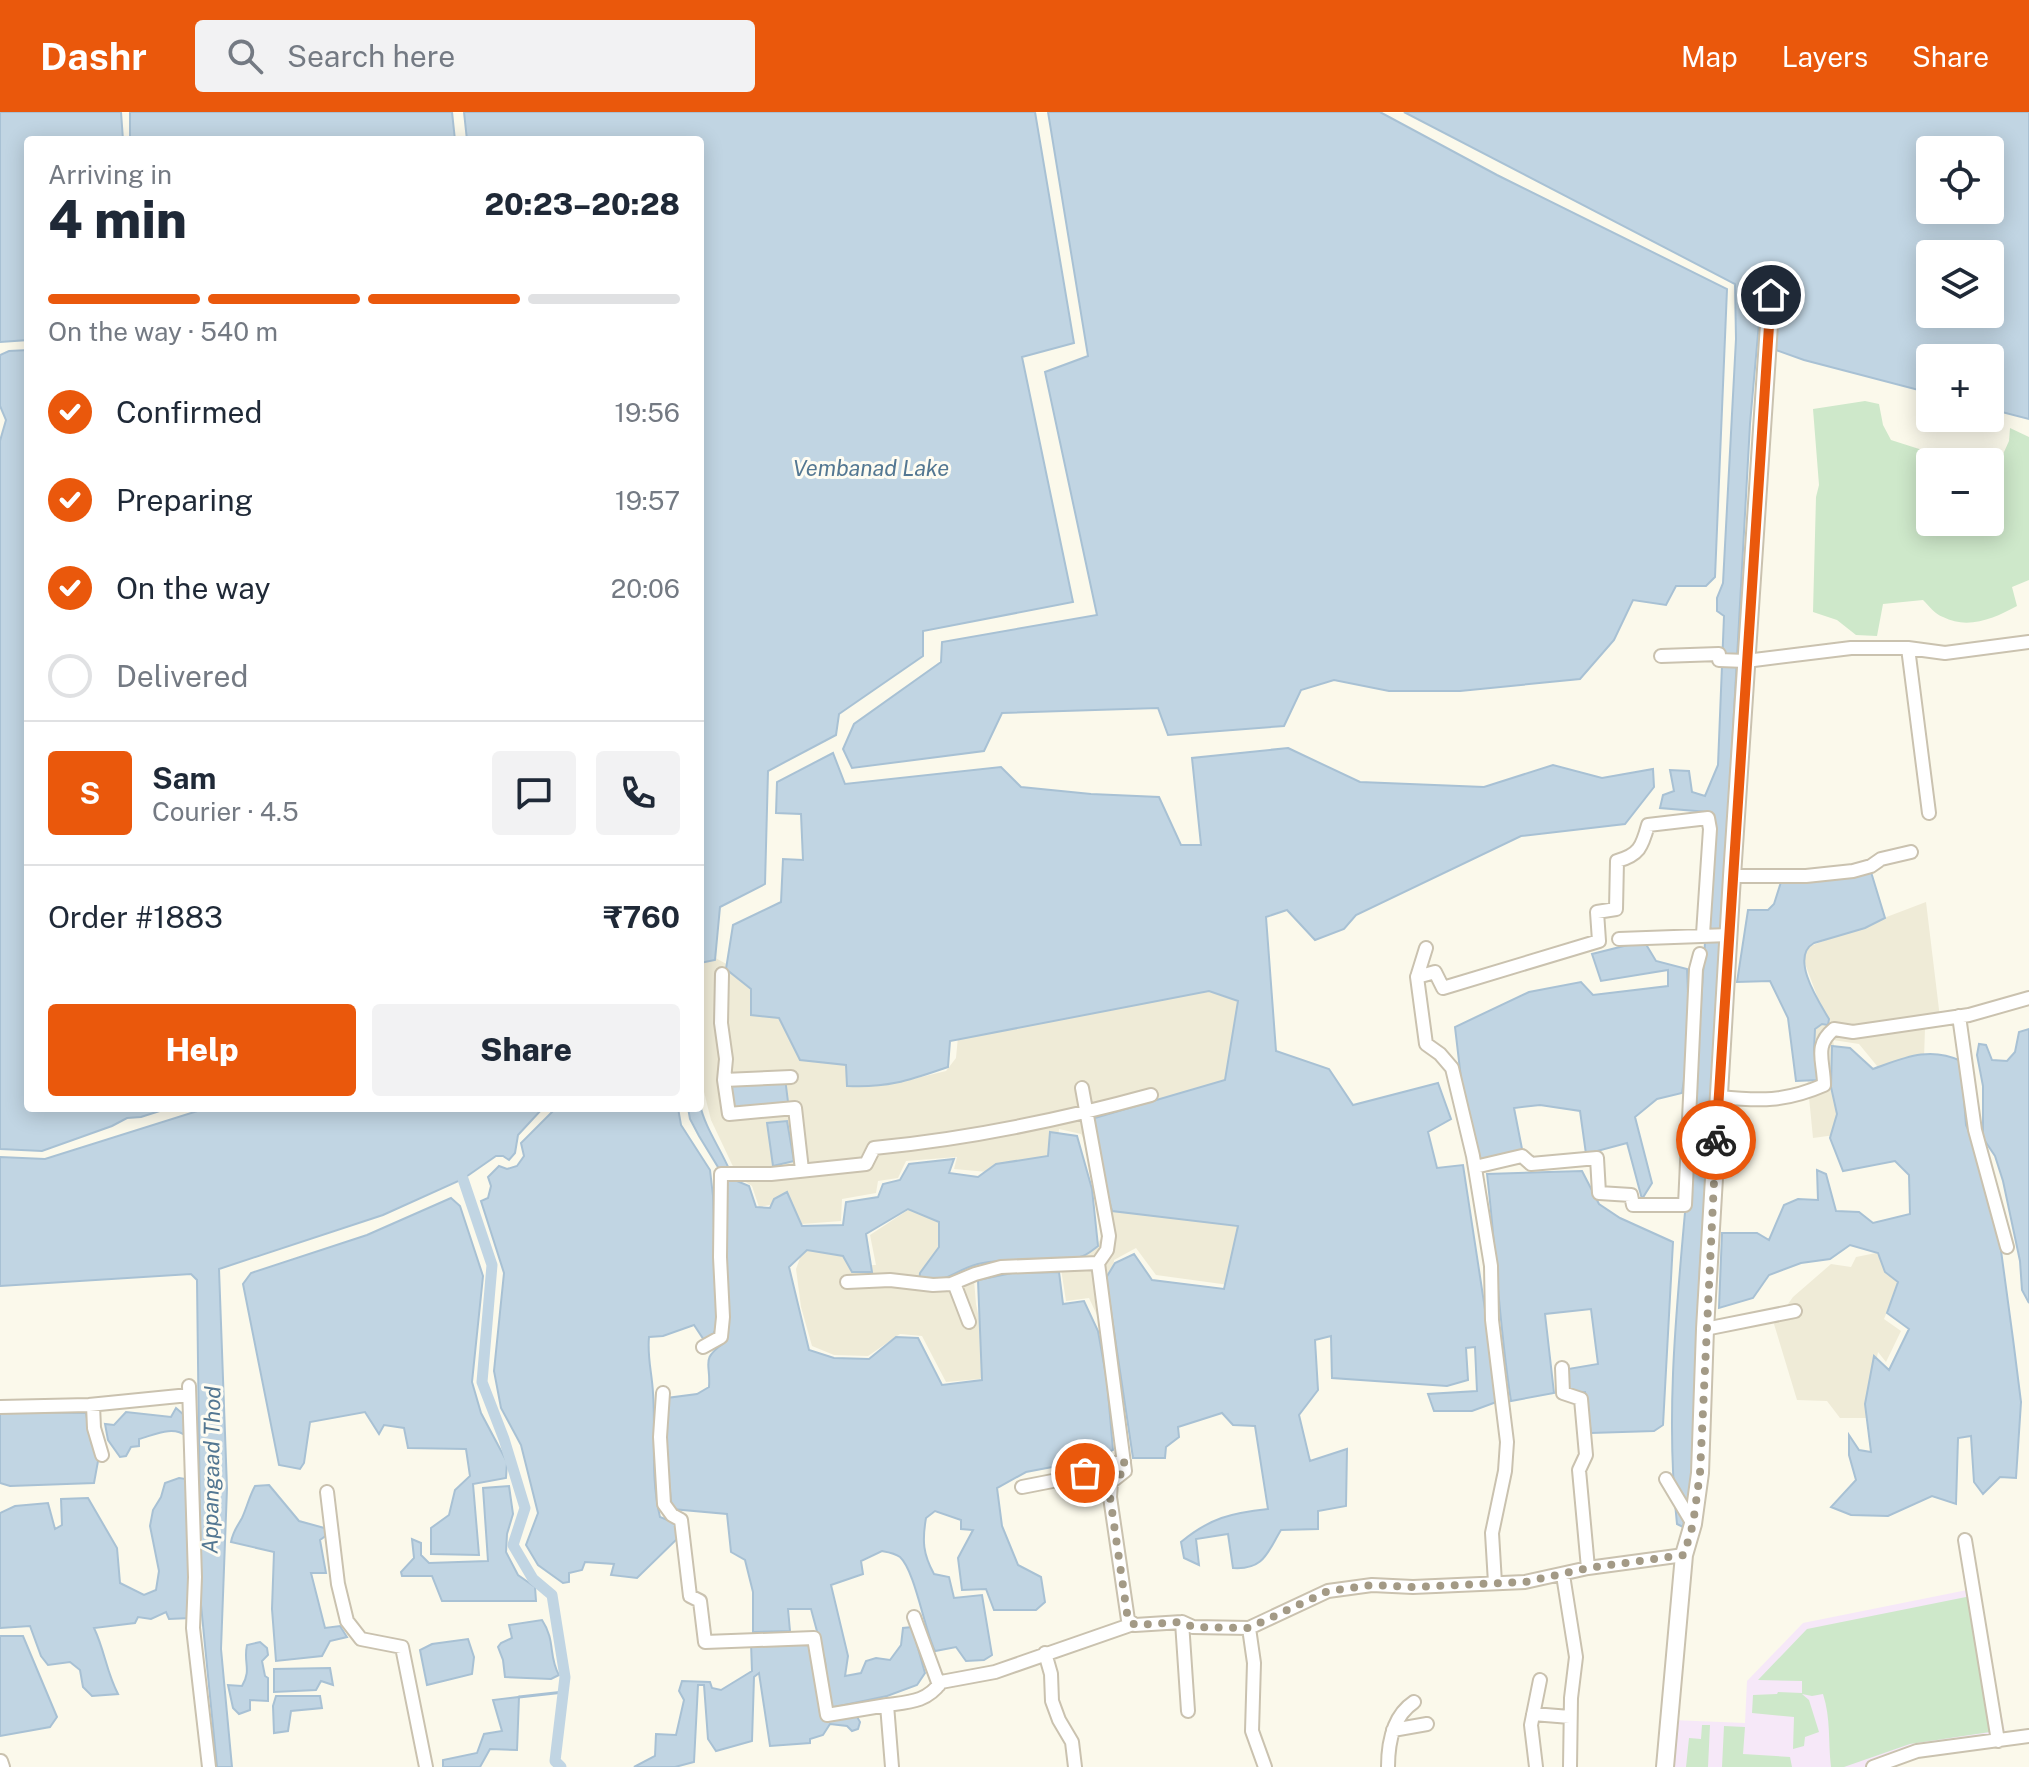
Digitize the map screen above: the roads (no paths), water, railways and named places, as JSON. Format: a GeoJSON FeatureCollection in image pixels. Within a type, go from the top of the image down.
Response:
{"type":"FeatureCollection","features":[{"type":"Feature","properties":{"kind":"street"},"geometry":{"type":"LineString","coordinates":[[1665,1767],[1684,1555],[1693,1524],[1700,1473],[1705,1329],[1732,876],[1771,295]]}},
{"type":"Feature","properties":{"kind":"street"},"geometry":{"type":"LineString","coordinates":[[1661,656],[1719,654],[1719,660],[1746,661],[1851,648],[1908,648],[1945,653],[2029,642]]}},
{"type":"Feature","properties":{"kind":"street"},"geometry":{"type":"LineString","coordinates":[[1908,648],[1929,813]]}},
{"type":"Feature","properties":{"kind":"street"},"geometry":{"type":"LineString","coordinates":[[1417,977],[1435,972],[1443,988],[1599,941],[1597,912],[1616,909],[1617,861],[1631,857],[1642,845],[1648,825],[1708,818],[1710,829],[1703,934]]}},
{"type":"Feature","properties":{"kind":"street"},"geometry":{"type":"LineString","coordinates":[[1732,876],[1806,876],[1853,871],[1871,866],[1881,859],[1911,852]]}},
{"type":"Feature","properties":{"kind":"street"},"geometry":{"type":"LineString","coordinates":[[1619,939],[1729,935]]}},
{"type":"Feature","properties":{"kind":"street"},"geometry":{"type":"LineString","coordinates":[[1426,948],[1417,977],[1426,1044],[1452,1068],[1475,1167],[1491,1266],[1492,1320],[1507,1442],[1505,1471],[1492,1533],[1495,1583]]}},
{"type":"Feature","properties":{"kind":"street"},"geometry":{"type":"LineString","coordinates":[[1475,1167],[1522,1156],[1531,1164],[1597,1158],[1599,1193],[1631,1195],[1633,1205],[1685,1205],[1696,969],[1700,954]]}},
{"type":"Feature","properties":{"kind":"street"},"geometry":{"type":"LineString","coordinates":[[722,974],[721,1023],[729,1114],[795,1108],[802,1170]]}},
{"type":"Feature","properties":{"kind":"street"},"geometry":{"type":"LineString","coordinates":[[1719,1097],[1764,1101],[1807,1093],[1824,1085],[1820,1046],[1824,1037],[1834,1029],[1853,1032],[1959,1016],[2029,998]]}},
{"type":"Feature","properties":{"kind":"street"},"geometry":{"type":"LineString","coordinates":[[1959,1016],[1975,1130],[2007,1247]]}},
{"type":"Feature","properties":{"kind":"street"},"geometry":{"type":"LineString","coordinates":[[724,1080],[791,1077]]}},
{"type":"Feature","properties":{"kind":"street"},"geometry":{"type":"LineString","coordinates":[[1082,1088],[1109,1236],[1107,1250],[1098,1263],[1125,1471],[1111,1482],[1110,1497],[1128,1620],[1133,1624]]}},
{"type":"Feature","properties":{"kind":"street"},"geometry":{"type":"LineString","coordinates":[[703,1347],[721,1337],[721,1174],[771,1174],[866,1164],[874,1148],[949,1140],[1086,1113],[1151,1095]]}},
{"type":"Feature","properties":{"kind":"street"},"geometry":{"type":"LineString","coordinates":[[847,1282],[890,1280],[933,1285],[954,1283],[1001,1267],[1098,1263]]}},
{"type":"Feature","properties":{"kind":"street"},"geometry":{"type":"LineString","coordinates":[[954,1283],[969,1322]]}},
{"type":"Feature","properties":{"kind":"street"},"geometry":{"type":"LineString","coordinates":[[1705,1329],[1795,1311]]}},
{"type":"Feature","properties":{"kind":"street"},"geometry":{"type":"LineString","coordinates":[[1562,1368],[1563,1393],[1581,1399],[1586,1455],[1579,1470],[1588,1568]]}},
{"type":"Feature","properties":{"kind":"street"},"geometry":{"type":"LineString","coordinates":[[0,1407],[93,1405],[189,1390],[193,1458],[193,1628],[209,1767]]}},
{"type":"Feature","properties":{"kind":"street"},"geometry":{"type":"LineString","coordinates":[[663,1393],[660,1437],[664,1504],[672,1515],[681,1520],[690,1596],[700,1601],[705,1642],[814,1638],[827,1715],[921,1700],[934,1692],[941,1682],[995,1672],[1133,1624],[1182,1622],[1193,1627],[1249,1628],[1328,1591],[1372,1585],[1413,1587],[1495,1583],[1684,1555]]}},
{"type":"Feature","properties":{"kind":"street"},"geometry":{"type":"LineString","coordinates":[[93,1405],[94,1428],[102,1455]]}},
{"type":"Feature","properties":{"kind":"street"},"geometry":{"type":"LineString","coordinates":[[1022,1487],[1078,1476],[1090,1468],[1124,1461]]}},
{"type":"Feature","properties":{"kind":"street"},"geometry":{"type":"LineString","coordinates":[[1666,1479],[1693,1524]]}},
{"type":"Feature","properties":{"kind":"street"},"geometry":{"type":"LineString","coordinates":[[327,1492],[338,1584],[347,1621],[361,1639],[402,1647],[426,1767]]}},
{"type":"Feature","properties":{"kind":"street"},"geometry":{"type":"LineString","coordinates":[[1965,1540],[1998,1741]]}},
{"type":"Feature","properties":{"kind":"street"},"geometry":{"type":"LineString","coordinates":[[1563,1575],[1576,1657],[1570,1717],[1570,1767]]}},
{"type":"Feature","properties":{"kind":"street"},"geometry":{"type":"LineString","coordinates":[[914,1617],[939,1685]]}},
{"type":"Feature","properties":{"kind":"street"},"geometry":{"type":"LineString","coordinates":[[1182,1622],[1188,1711]]}},
{"type":"Feature","properties":{"kind":"street"},"geometry":{"type":"LineString","coordinates":[[1249,1628],[1254,1663],[1252,1731],[1265,1767]]}},
{"type":"Feature","properties":{"kind":"street"},"geometry":{"type":"LineString","coordinates":[[1045,1653],[1051,1674],[1052,1701],[1072,1742],[1075,1767]]}},
{"type":"Feature","properties":{"kind":"street"},"geometry":{"type":"LineString","coordinates":[[1536,1767],[1531,1725],[1540,1680]]}},
{"type":"Feature","properties":{"kind":"street"},"geometry":{"type":"LineString","coordinates":[[1388,1767],[1389,1738],[1406,1707],[1414,1702]]}},
{"type":"Feature","properties":{"kind":"street"},"geometry":{"type":"LineString","coordinates":[[887,1705],[892,1767]]}},
{"type":"Feature","properties":{"kind":"street"},"geometry":{"type":"LineString","coordinates":[[1533,1714],[1570,1717]]}},
{"type":"Feature","properties":{"kind":"street"},"geometry":{"type":"LineString","coordinates":[[1393,1730],[1427,1724]]}},
{"type":"Feature","properties":{"kind":"street"},"geometry":{"type":"LineString","coordinates":[[1873,1767],[1917,1751],[2029,1736]]}},
{"type":"Feature","properties":{"kind":"water"},"geometry":{"type":"Polygon","coordinates":[[[0,112],[121,112],[123,136],[24,136],[24,340],[0,342],[0,112]]]}},
{"type":"Feature","properties":{"kind":"water"},"geometry":{"type":"Polygon","coordinates":[[[130,112],[452,112],[455,136],[130,136],[130,112]]]}},
{"type":"Feature","properties":{"kind":"water","name":"Vembanad Lake"},"geometry":{"type":"Polygon","coordinates":[[[464,112],[1035,112],[1074,343],[1022,357],[1073,602],[923,631],[923,656],[839,714],[836,735],[768,771],[765,884],[720,907],[715,960],[704,962],[704,136],[467,136],[464,112]]]}},
{"type":"Feature","properties":{"kind":"water"},"geometry":{"type":"Polygon","coordinates":[[[1048,112],[1380,112],[1497,175],[1727,289],[1715,577],[1706,586],[1676,586],[1666,605],[1633,600],[1614,640],[1580,679],[1460,691],[1389,691],[1334,680],[1301,690],[1284,726],[1168,735],[1158,708],[1002,713],[984,751],[852,768],[843,749],[854,724],[941,662],[942,642],[1097,615],[1045,372],[1088,356],[1048,112]]]}},
{"type":"Feature","properties":{"kind":"water"},"geometry":{"type":"Polygon","coordinates":[[[1404,112],[2029,112],[2029,419],[2004,413],[2004,344],[1916,344],[1916,389],[1773,349],[1775,291],[1762,289],[1750,424],[1713,1090],[1700,1266],[1692,1479],[1683,1527],[1677,1524],[1673,1479],[1672,1390],[1712,822],[1708,812],[1660,808],[1663,795],[1674,791],[1670,770],[1689,771],[1692,792],[1705,796],[1718,765],[1724,616],[1717,611],[1717,598],[1723,583],[1736,339],[1735,284],[1404,112]]]}},
{"type":"Feature","properties":{"kind":"water"},"geometry":{"type":"Polygon","coordinates":[[[24,350],[24,1112],[157,1112],[127,1118],[42,1151],[0,1149],[0,441],[6,420],[0,406],[0,355],[24,350]]]}},
{"type":"Feature","properties":{"kind":"water"},"geometry":{"type":"Polygon","coordinates":[[[1288,748],[1360,782],[1484,787],[1553,765],[1602,778],[1653,769],[1654,787],[1625,824],[1521,836],[1356,915],[1344,929],[1315,940],[1287,910],[1266,917],[1276,1051],[1329,1069],[1353,1105],[1438,1083],[1451,1119],[1428,1132],[1437,1168],[1463,1165],[1499,1401],[1472,1411],[1434,1411],[1428,1394],[1477,1391],[1475,1347],[1466,1348],[1468,1380],[1447,1386],[1332,1378],[1331,1336],[1315,1340],[1318,1390],[1299,1415],[1310,1461],[1347,1449],[1346,1506],[1318,1511],[1318,1529],[1281,1530],[1268,1553],[1258,1563],[1233,1568],[1228,1534],[1196,1539],[1199,1565],[1184,1558],[1181,1542],[1222,1518],[1268,1509],[1255,1426],[1233,1425],[1222,1413],[1178,1427],[1179,1437],[1166,1447],[1165,1458],[1133,1458],[1106,1278],[1115,1263],[1134,1254],[1152,1280],[1224,1289],[1238,1226],[1112,1211],[1088,1120],[1225,1080],[1238,1001],[1209,991],[950,1041],[948,1067],[899,1082],[847,1086],[846,1065],[800,1060],[779,1018],[751,1015],[751,989],[726,969],[733,925],[781,902],[783,859],[803,860],[801,814],[776,813],[777,782],[833,753],[845,784],[1001,767],[1021,787],[1159,797],[1181,845],[1201,845],[1192,758],[1288,748]]]}},
{"type":"Feature","properties":{"kind":"water"},"geometry":{"type":"Polygon","coordinates":[[[1871,872],[1885,918],[1865,928],[1814,943],[1804,958],[1808,980],[1829,1019],[1828,1025],[1822,1024],[1815,1029],[1818,1080],[1796,1081],[1788,1018],[1770,981],[1737,982],[1748,910],[1768,910],[1774,904],[1781,882],[1871,872]]]}},
{"type":"Feature","properties":{"kind":"water"},"geometry":{"type":"Polygon","coordinates":[[[1644,941],[1656,961],[1687,969],[1690,1041],[1682,1093],[1657,1099],[1635,1117],[1652,1183],[1642,1199],[1627,1143],[1586,1154],[1580,1111],[1540,1105],[1514,1108],[1523,1154],[1478,1164],[1461,1078],[1455,1027],[1529,992],[1581,982],[1593,995],[1668,986],[1668,970],[1601,981],[1592,954],[1644,941]]]}},
{"type":"Feature","properties":{"kind":"water"},"geometry":{"type":"Polygon","coordinates":[[[2029,1029],[2029,1303],[2022,1290],[2020,1261],[2003,1181],[1995,1156],[1983,1138],[1983,1086],[1977,1055],[1979,1044],[1986,1045],[1992,1060],[2007,1061],[2015,1052],[2019,1032],[2029,1029]]]}},
{"type":"Feature","properties":{"kind":"water"},"geometry":{"type":"Polygon","coordinates":[[[1832,1046],[1850,1048],[1873,1069],[1927,1054],[1961,1061],[1966,1125],[1979,1156],[1997,1221],[2021,1402],[2016,1478],[2000,1477],[1983,1494],[1974,1482],[1971,1436],[1958,1438],[1956,1504],[1932,1496],[1888,1516],[1851,1515],[1831,1507],[1856,1480],[1849,1455],[1849,1435],[1859,1450],[1871,1452],[1865,1404],[1874,1356],[1889,1370],[1909,1329],[1887,1313],[1898,1282],[1885,1272],[1878,1253],[1850,1245],[1830,1259],[1801,1263],[1769,1275],[1753,1298],[1719,1308],[1722,1233],[1757,1233],[1769,1240],[1784,1205],[1798,1199],[1818,1200],[1817,1170],[1826,1174],[1836,1211],[1859,1212],[1873,1223],[1910,1214],[1909,1175],[1895,1161],[1843,1171],[1830,1138],[1837,1114],[1831,1087],[1832,1046]]]}},
{"type":"Feature","properties":{"kind":"water"},"geometry":{"type":"Polygon","coordinates":[[[785,1078],[788,1102],[733,1110],[729,1086],[785,1078]]]}},
{"type":"Feature","properties":{"kind":"water","name":"Appangaad Thod"},"geometry":{"type":"Polygon","coordinates":[[[194,1112],[539,1112],[518,1135],[515,1153],[509,1160],[496,1156],[463,1179],[383,1215],[219,1269],[227,1488],[221,1649],[232,1767],[217,1767],[201,1605],[197,1280],[191,1274],[0,1286],[0,1157],[45,1159],[194,1112]]]}},
{"type":"Feature","properties":{"kind":"water"},"geometry":{"type":"Polygon","coordinates":[[[552,1112],[679,1112],[681,1125],[710,1170],[717,1327],[704,1340],[694,1325],[663,1336],[649,1337],[657,1502],[660,1517],[675,1523],[677,1539],[637,1578],[611,1575],[614,1564],[585,1562],[582,1570],[569,1573],[569,1582],[563,1583],[538,1565],[526,1545],[538,1513],[521,1445],[501,1408],[494,1371],[504,1273],[481,1201],[488,1198],[491,1186],[488,1177],[499,1166],[507,1169],[517,1166],[524,1156],[521,1143],[552,1112]]]}},
{"type":"Feature","properties":{"kind":"water"},"geometry":{"type":"Polygon","coordinates":[[[689,1112],[702,1112],[729,1169],[721,1172],[689,1112]]]}},
{"type":"Feature","properties":{"kind":"water"},"geometry":{"type":"Polygon","coordinates":[[[787,1121],[794,1161],[773,1166],[767,1123],[787,1121]]]}},
{"type":"Feature","properties":{"kind":"water"},"geometry":{"type":"Polygon","coordinates":[[[1050,1132],[1077,1136],[1092,1189],[1098,1246],[1085,1255],[1059,1261],[978,1264],[937,1280],[919,1282],[920,1273],[939,1247],[939,1222],[908,1209],[866,1234],[872,1272],[852,1272],[843,1256],[807,1250],[789,1267],[809,1350],[834,1358],[869,1359],[896,1337],[918,1338],[942,1385],[982,1380],[978,1280],[1012,1273],[1059,1272],[1063,1304],[1084,1301],[1098,1331],[1107,1381],[1113,1450],[1094,1459],[1026,1472],[997,1488],[1002,1526],[1018,1565],[1041,1577],[1045,1602],[1036,1610],[994,1610],[986,1589],[962,1590],[958,1558],[973,1530],[961,1529],[961,1520],[935,1511],[926,1518],[924,1547],[928,1560],[934,1574],[949,1577],[954,1598],[982,1595],[992,1655],[984,1660],[966,1661],[956,1647],[935,1651],[905,1564],[898,1556],[882,1551],[861,1561],[863,1574],[831,1585],[848,1656],[845,1676],[861,1673],[866,1661],[876,1658],[890,1660],[901,1645],[903,1628],[912,1627],[925,1673],[917,1685],[887,1696],[830,1708],[825,1661],[811,1609],[788,1609],[790,1631],[753,1632],[753,1592],[745,1560],[731,1552],[727,1514],[672,1509],[664,1437],[667,1398],[697,1394],[709,1387],[709,1358],[724,1343],[727,1328],[723,1181],[737,1181],[749,1186],[756,1207],[770,1208],[774,1199],[787,1192],[802,1226],[843,1225],[846,1202],[878,1197],[883,1184],[900,1180],[909,1164],[954,1159],[949,1173],[978,1177],[996,1164],[1048,1156],[1050,1132]]]}},
{"type":"Feature","properties":{"kind":"water"},"geometry":{"type":"Polygon","coordinates":[[[1582,1171],[1599,1204],[1620,1218],[1673,1242],[1663,1425],[1654,1431],[1591,1433],[1585,1392],[1567,1394],[1568,1369],[1598,1364],[1591,1309],[1545,1314],[1554,1393],[1511,1401],[1487,1174],[1582,1171]]]}},
{"type":"Feature","properties":{"kind":"water"},"geometry":{"type":"Polygon","coordinates":[[[451,1198],[460,1206],[483,1276],[472,1382],[481,1413],[507,1462],[506,1478],[473,1484],[479,1555],[431,1554],[431,1528],[449,1515],[455,1490],[470,1476],[466,1449],[408,1448],[404,1428],[384,1425],[379,1434],[365,1412],[310,1422],[304,1463],[300,1469],[279,1465],[243,1284],[251,1273],[367,1235],[451,1198]]]}},
{"type":"Feature","properties":{"kind":"water"},"geometry":{"type":"Polygon","coordinates":[[[176,1408],[184,1415],[186,1436],[175,1431],[157,1433],[139,1439],[139,1446],[131,1447],[126,1456],[120,1457],[108,1440],[105,1424],[114,1425],[126,1412],[171,1417],[176,1408]]]}},
{"type":"Feature","properties":{"kind":"water"},"geometry":{"type":"Polygon","coordinates":[[[0,1412],[86,1413],[98,1461],[94,1483],[10,1486],[0,1483],[0,1412]]]}},
{"type":"Feature","properties":{"kind":"water"},"geometry":{"type":"Polygon","coordinates":[[[186,1479],[191,1618],[169,1619],[166,1612],[151,1619],[138,1617],[135,1623],[94,1628],[118,1694],[92,1696],[83,1687],[80,1670],[70,1662],[48,1665],[41,1656],[30,1626],[0,1628],[0,1513],[15,1506],[48,1503],[55,1529],[62,1525],[61,1499],[88,1498],[117,1548],[120,1583],[144,1595],[156,1590],[159,1571],[150,1526],[153,1510],[165,1483],[186,1479]]]}},
{"type":"Feature","properties":{"kind":"water"},"geometry":{"type":"Polygon","coordinates":[[[269,1485],[299,1521],[328,1529],[327,1535],[320,1540],[326,1573],[311,1573],[325,1628],[340,1626],[347,1637],[330,1641],[322,1656],[276,1661],[272,1609],[274,1552],[231,1542],[255,1486],[269,1485]]]}},
{"type":"Feature","properties":{"kind":"water"},"geometry":{"type":"Polygon","coordinates":[[[509,1486],[513,1514],[506,1552],[518,1575],[535,1587],[536,1601],[442,1601],[432,1576],[402,1576],[401,1572],[414,1558],[412,1539],[421,1543],[421,1555],[429,1563],[488,1561],[483,1488],[509,1486]]]}},
{"type":"Feature","properties":{"kind":"water"},"geometry":{"type":"Polygon","coordinates":[[[542,1620],[559,1675],[551,1679],[505,1677],[498,1647],[512,1638],[509,1625],[542,1620]]]}},
{"type":"Feature","properties":{"kind":"water"},"geometry":{"type":"Polygon","coordinates":[[[0,1636],[23,1636],[57,1717],[50,1727],[0,1736],[0,1636]]]}},
{"type":"Feature","properties":{"kind":"water"},"geometry":{"type":"Polygon","coordinates":[[[468,1639],[474,1657],[472,1674],[427,1685],[420,1650],[432,1644],[468,1639]]]}},
{"type":"Feature","properties":{"kind":"water"},"geometry":{"type":"Polygon","coordinates":[[[811,1640],[820,1713],[825,1717],[855,1713],[860,1722],[858,1729],[852,1731],[847,1726],[830,1724],[823,1735],[810,1739],[810,1743],[770,1746],[759,1673],[754,1677],[752,1741],[716,1751],[708,1739],[704,1685],[698,1685],[694,1762],[675,1767],[634,1767],[655,1756],[656,1734],[676,1735],[684,1700],[679,1691],[682,1681],[710,1682],[712,1688],[721,1690],[752,1671],[751,1643],[811,1640]]]}},
{"type":"Feature","properties":{"kind":"water"},"geometry":{"type":"Polygon","coordinates":[[[260,1642],[267,1648],[268,1655],[262,1661],[268,1678],[268,1701],[250,1700],[250,1710],[239,1714],[233,1708],[228,1685],[242,1686],[247,1670],[247,1645],[260,1642]]]}},
{"type":"Feature","properties":{"kind":"water"},"geometry":{"type":"Polygon","coordinates":[[[330,1668],[333,1685],[321,1681],[316,1690],[274,1692],[274,1669],[330,1668]]]}},
{"type":"Feature","properties":{"kind":"water"},"geometry":{"type":"Polygon","coordinates":[[[276,1696],[320,1696],[322,1708],[291,1711],[288,1731],[274,1733],[273,1706],[276,1696]]]}},
{"type":"Feature","properties":{"kind":"water"},"geometry":{"type":"Polygon","coordinates":[[[519,1697],[517,1750],[490,1749],[480,1767],[443,1767],[443,1760],[477,1753],[484,1734],[502,1731],[493,1700],[519,1697]]]}},
{"type":"Feature","properties":{"kind":"waterway"},"geometry":{"type":"LineString","coordinates":[[463,1179],[492,1265],[482,1382],[504,1439],[525,1508],[513,1545],[533,1579],[552,1595],[565,1677],[555,1761],[561,1767]]}},
{"type":"Feature","properties":{"kind":"waterway"},"geometry":{"type":"LineString","coordinates":[[519,1697],[564,1692]]}}]}
